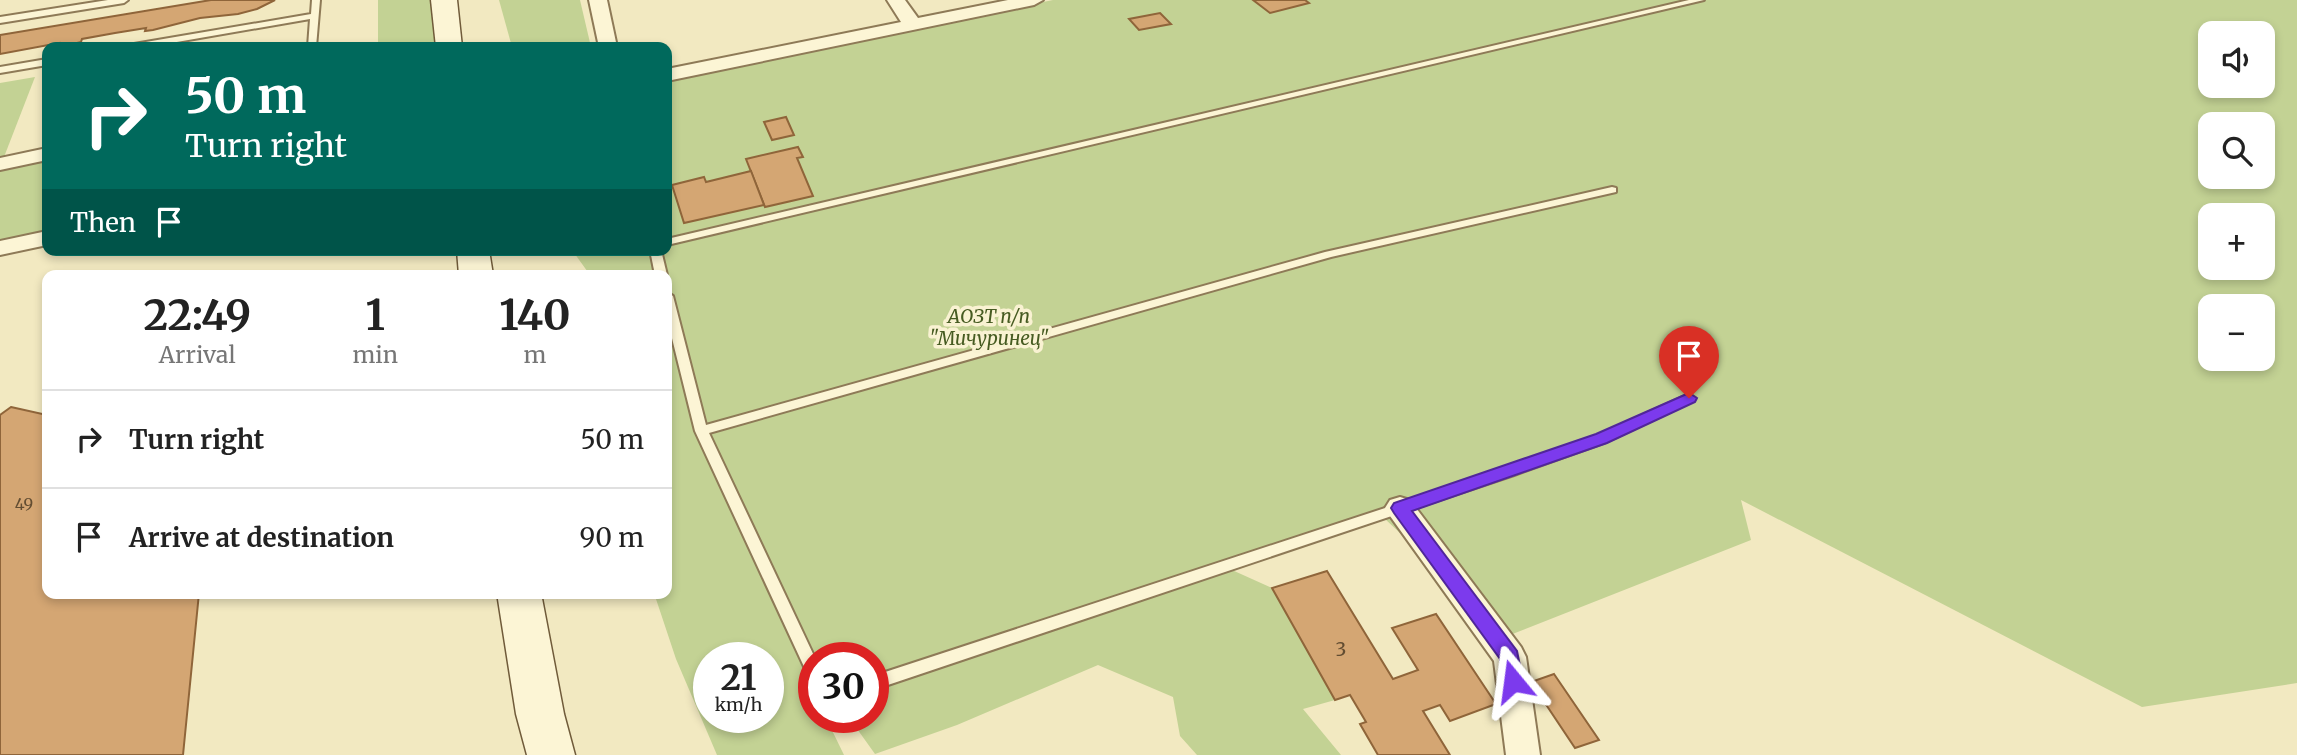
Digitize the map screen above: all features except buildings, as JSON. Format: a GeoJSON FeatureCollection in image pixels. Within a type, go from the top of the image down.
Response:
{"type":"FeatureCollection","features":[{"type":"Feature","properties":{"kind":"main road"},"geometry":{"type":"LineString","coordinates":[[444,0],[448,42]]}},
{"type":"Feature","properties":{"kind":"main road"},"geometry":{"type":"LineString","coordinates":[[520,599],[540,714],[551,755]]}},
{"type":"Feature","properties":{"kind":"street"},"geometry":{"type":"LineString","coordinates":[[598,0],[607,42]]}},
{"type":"Feature","properties":{"kind":"street"},"geometry":{"type":"LineString","coordinates":[[896,0],[913,25]]}},
{"type":"Feature","properties":{"kind":"street"},"geometry":{"type":"LineString","coordinates":[[672,74],[1034,0]]}},
{"type":"Feature","properties":{"kind":"street"},"geometry":{"type":"LineString","coordinates":[[0,163],[42,156]]}},
{"type":"Feature","properties":{"kind":"street"},"geometry":{"type":"LineString","coordinates":[[0,248],[42,239]]}},
{"type":"Feature","properties":{"kind":"street"},"geometry":{"type":"LineString","coordinates":[[1400,508],[1510,657],[1523,755]]}},
{"type":"Feature","properties":{"kind":"lane"},"geometry":{"type":"LineString","coordinates":[[0,20],[124,0]]}},
{"type":"Feature","properties":{"kind":"lane"},"geometry":{"type":"LineString","coordinates":[[312,42],[316,0]]}},
{"type":"Feature","properties":{"kind":"lane"},"geometry":{"type":"LineString","coordinates":[[672,241],[1700,0]]}},
{"type":"Feature","properties":{"kind":"lane"},"geometry":{"type":"LineString","coordinates":[[163,42],[315,16]]}},
{"type":"Feature","properties":{"kind":"lane"},"geometry":{"type":"LineString","coordinates":[[0,70],[42,63]]}},
{"type":"Feature","properties":{"kind":"lane"},"geometry":{"type":"LineString","coordinates":[[701,431],[1329,254],[1612,190]]}},
{"type":"Feature","properties":{"kind":"lane"},"geometry":{"type":"LineString","coordinates":[[672,316],[701,431],[800,642]]}},
{"type":"Feature","properties":{"kind":"lane"},"geometry":{"type":"LineString","coordinates":[[889,678],[1601,439],[1689,398]]}},
{"type":"Feature","properties":{"kind":"green space"},"geometry":{"type":"Polygon","coordinates":[[[378,0],[432,0],[436,42],[378,42],[378,0]]]}},
{"type":"Feature","properties":{"kind":"green space"},"geometry":{"type":"Polygon","coordinates":[[[499,0],[580,0],[590,42],[511,42],[499,0]]]}},
{"type":"Feature","properties":{"kind":"green space","name":"АОЗТ п/п \"Мичуринец\""},"geometry":{"type":"Polygon","coordinates":[[[1053,0],[2297,0],[2297,683],[2142,707],[1741,500],[1751,540],[1510,635],[1385,519],[1232,570],[1272,588],[1335,700],[1303,709],[1341,755],[1197,755],[1180,736],[1173,697],[1098,665],[957,725],[875,754],[860,733],[889,733],[889,642],[798,642],[798,733],[833,733],[844,755],[717,755],[708,733],[784,733],[784,642],[693,642],[693,699],[676,659],[656,599],[672,599],[672,270],[586,270],[576,256],[672,256],[672,78],[1053,0]]]}},
{"type":"Feature","properties":{"kind":"green space"},"geometry":{"type":"Polygon","coordinates":[[[35,77],[4,157],[0,159],[0,83],[35,77]]]}},
{"type":"Feature","properties":{"kind":"green space"},"geometry":{"type":"Polygon","coordinates":[[[42,161],[42,232],[0,241],[0,169],[42,161]]]}},
{"type":"Feature","properties":{"kind":"route"},"geometry":{"type":"LineString","coordinates":[[1513,681],[1510,657],[1400,508],[1601,439],[1689,398]]}}]}
